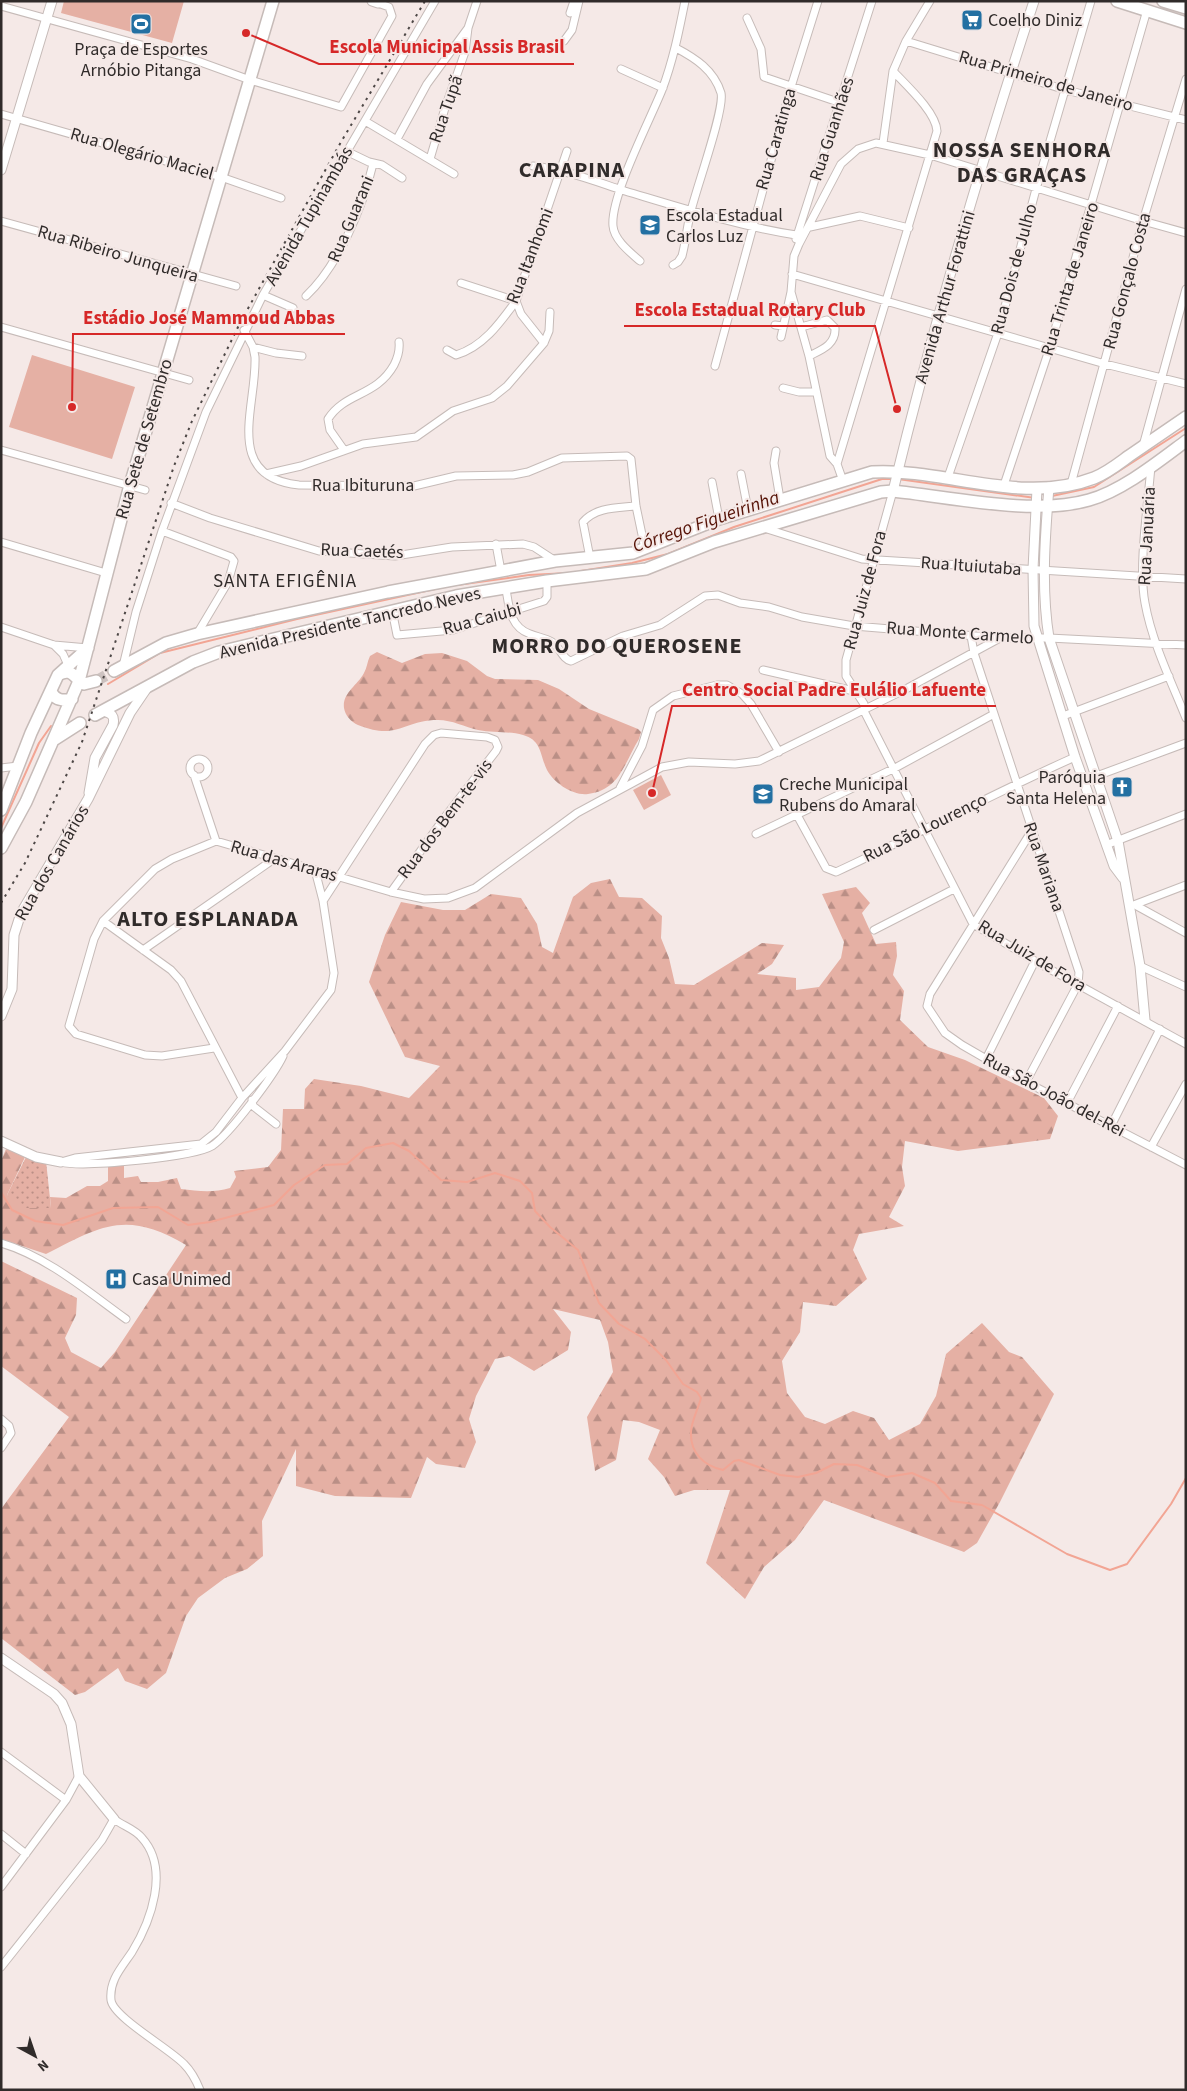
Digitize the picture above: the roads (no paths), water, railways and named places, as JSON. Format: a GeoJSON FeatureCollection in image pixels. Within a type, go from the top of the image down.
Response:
{"type":"FeatureCollection","features":[{"type":"Feature","properties":{"kind":"main road","name":"Rua Sete de Setembro"},"geometry":{"type":"LineString","coordinates":[[1,848],[6,830],[55,739],[79,681],[130,485],[273,1]]}},
{"type":"Feature","properties":{"kind":"main road"},"geometry":{"type":"LineString","coordinates":[[1117,1],[1186,23]]}},
{"type":"Feature","properties":{"kind":"main road"},"geometry":{"type":"LineString","coordinates":[[1163,1],[1186,8]]}},
{"type":"Feature","properties":{"kind":"main road","name":"Avenida Presidente Tancredo Neves"},"geometry":{"type":"LineString","coordinates":[[99,713],[193,662],[219,652],[456,596],[547,581],[646,569],[714,542],[860,497],[895,480],[948,477],[1003,488],[1043,488],[1096,478],[1186,417]]}},
{"type":"Feature","properties":{"kind":"main road","name":"Avenida Presidente Tancredo Neves"},"geometry":{"type":"LineString","coordinates":[[118,669],[166,643],[197,634],[388,592],[555,561],[590,558],[645,549],[719,519],[872,472],[895,480],[1042,507],[1089,500],[1109,492],[1151,466],[1186,441]]}},
{"type":"Feature","properties":{"kind":"main road"},"geometry":{"type":"LineString","coordinates":[[388,592],[392,610]]}},
{"type":"Feature","properties":{"kind":"main road"},"geometry":{"type":"LineString","coordinates":[[1,810],[31,733],[58,676],[88,648]]}},
{"type":"Feature","properties":{"kind":"main road"},"geometry":{"type":"LineString","coordinates":[[58,676],[70,672],[79,681],[86,684],[96,681]]}},
{"type":"Feature","properties":{"kind":"main road"},"geometry":{"type":"LineString","coordinates":[[52,691],[53,696],[60,700],[72,699]]}},
{"type":"Feature","properties":{"kind":"main road"},"geometry":{"type":"LineString","coordinates":[[55,739],[80,723]]}},
{"type":"Feature","properties":{"kind":"street"},"geometry":{"type":"LineString","coordinates":[[1,170],[52,1]]}},
{"type":"Feature","properties":{"kind":"street","name":"Avenida Tupinambás"},"geometry":{"type":"LineString","coordinates":[[118,669],[171,503],[206,412],[244,330],[346,150],[435,1]]}},
{"type":"Feature","properties":{"kind":"street","name":"Rua Tupã"},"geometry":{"type":"LineString","coordinates":[[430,159],[445,108],[465,52],[468,28],[477,1]]}},
{"type":"Feature","properties":{"kind":"street"},"geometry":{"type":"LineString","coordinates":[[570,13],[574,1]]}},
{"type":"Feature","properties":{"kind":"street"},"geometry":{"type":"LineString","coordinates":[[564,41],[572,30],[579,1]]}},
{"type":"Feature","properties":{"kind":"street"},"geometry":{"type":"LineString","coordinates":[[640,261],[625,246],[613,229],[614,211],[621,189],[663,88],[676,48],[685,1]]}},
{"type":"Feature","properties":{"kind":"street","name":"Rua Caratinga"},"geometry":{"type":"LineString","coordinates":[[715,366],[791,87],[818,1]]}},
{"type":"Feature","properties":{"kind":"street","name":"Rua Guanhães"},"geometry":{"type":"LineString","coordinates":[[791,292],[796,235],[841,103],[872,1]]}},
{"type":"Feature","properties":{"kind":"street"},"geometry":{"type":"LineString","coordinates":[[883,143],[893,71],[906,41],[930,1]]}},
{"type":"Feature","properties":{"kind":"street","name":"Avenida Arthur Forattini"},"geometry":{"type":"LineString","coordinates":[[895,480],[939,315],[981,170],[1034,1]]}},
{"type":"Feature","properties":{"kind":"street","name":"Rua Dois de Julho"},"geometry":{"type":"LineString","coordinates":[[948,477],[998,333],[1036,189],[1091,1]]}},
{"type":"Feature","properties":{"kind":"street"},"geometry":{"type":"LineString","coordinates":[[1,6],[192,60],[250,80],[341,107],[392,16],[391,9],[376,2]]}},
{"type":"Feature","properties":{"kind":"street","name":"Rua Trinta de Janeiro"},"geometry":{"type":"LineString","coordinates":[[1003,488],[1050,347],[1122,103],[1147,10]]}},
{"type":"Feature","properties":{"kind":"street"},"geometry":{"type":"LineString","coordinates":[[747,18],[761,49],[764,64],[762,76],[841,103]]}},
{"type":"Feature","properties":{"kind":"street"},"geometry":{"type":"LineString","coordinates":[[397,139],[427,84],[468,28]]}},
{"type":"Feature","properties":{"kind":"street","name":"Rua Primeiro de Janeiro"},"geometry":{"type":"LineString","coordinates":[[906,41],[1066,90],[1186,120]]}},
{"type":"Feature","properties":{"kind":"street"},"geometry":{"type":"LineString","coordinates":[[673,265],[682,256],[691,211],[722,103],[717,84],[704,66],[695,58],[676,48]]}},
{"type":"Feature","properties":{"kind":"street"},"geometry":{"type":"LineString","coordinates":[[621,69],[663,88]]}},
{"type":"Feature","properties":{"kind":"street"},"geometry":{"type":"LineString","coordinates":[[838,464],[937,131],[928,110],[893,71]]}},
{"type":"Feature","properties":{"kind":"street","name":"Rua Gonçalo Costa"},"geometry":{"type":"LineString","coordinates":[[1071,484],[1143,221],[1186,79]]}},
{"type":"Feature","properties":{"kind":"street","name":"Rua Olegário Maciel"},"geometry":{"type":"LineString","coordinates":[[1,114],[221,177],[281,198]]}},
{"type":"Feature","properties":{"kind":"street"},"geometry":{"type":"LineString","coordinates":[[365,121],[454,174]]}},
{"type":"Feature","properties":{"kind":"street"},"geometry":{"type":"LineString","coordinates":[[794,256],[844,160],[862,146],[883,143],[930,155],[1092,206],[1186,232]]}},
{"type":"Feature","properties":{"kind":"street"},"geometry":{"type":"LineString","coordinates":[[346,150],[374,164],[382,165],[402,178]]}},
{"type":"Feature","properties":{"kind":"street","name":"Rua Itanhomi"},"geometry":{"type":"LineString","coordinates":[[447,350],[456,355],[478,345],[503,319],[516,301],[567,151]]}},
{"type":"Feature","properties":{"kind":"street","name":"Rua Guarani"},"geometry":{"type":"LineString","coordinates":[[306,296],[319,282],[340,252],[374,164]]}},
{"type":"Feature","properties":{"kind":"street"},"geometry":{"type":"LineString","coordinates":[[533,166],[562,169],[691,211],[752,228],[796,235]]}},
{"type":"Feature","properties":{"kind":"street"},"geometry":{"type":"LineString","coordinates":[[810,227],[860,216],[909,228]]}},
{"type":"Feature","properties":{"kind":"street","name":"Rua Ribeiro Junqueira"},"geometry":{"type":"LineString","coordinates":[[1,221],[236,286]]}},
{"type":"Feature","properties":{"kind":"street"},"geometry":{"type":"LineString","coordinates":[[792,274],[1105,364],[1186,384]]}},
{"type":"Feature","properties":{"kind":"street"},"geometry":{"type":"LineString","coordinates":[[461,283],[516,301],[521,314],[544,344]]}},
{"type":"Feature","properties":{"kind":"street"},"geometry":{"type":"LineString","coordinates":[[1143,446],[1186,289]]}},
{"type":"Feature","properties":{"kind":"street"},"geometry":{"type":"LineString","coordinates":[[781,337],[779,326],[791,292]]}},
{"type":"Feature","properties":{"kind":"street"},"geometry":{"type":"LineString","coordinates":[[791,292],[809,356],[830,456],[838,464],[843,482]]}},
{"type":"Feature","properties":{"kind":"street"},"geometry":{"type":"LineString","coordinates":[[263,295],[293,308]]}},
{"type":"Feature","properties":{"kind":"street"},"geometry":{"type":"LineString","coordinates":[[244,330],[253,347],[256,366],[249,406],[249,432],[254,462],[266,474],[301,466],[344,450],[372,443],[416,437],[452,411],[492,398],[507,386],[544,344],[550,326],[550,312]]}},
{"type":"Feature","properties":{"kind":"street"},"geometry":{"type":"LineString","coordinates":[[801,327],[827,320],[834,328],[830,344],[809,356]]}},
{"type":"Feature","properties":{"kind":"street"},"geometry":{"type":"LineString","coordinates":[[1,327],[189,380]]}},
{"type":"Feature","properties":{"kind":"street"},"geometry":{"type":"LineString","coordinates":[[344,450],[330,430],[328,419],[338,407],[383,381],[397,357],[399,342]]}},
{"type":"Feature","properties":{"kind":"street"},"geometry":{"type":"LineString","coordinates":[[253,347],[276,353],[302,356]]}},
{"type":"Feature","properties":{"kind":"street"},"geometry":{"type":"LineString","coordinates":[[783,388],[799,392],[816,392]]}},
{"type":"Feature","properties":{"kind":"street"},"geometry":{"type":"LineString","coordinates":[[1,450],[145,490]]}},
{"type":"Feature","properties":{"kind":"street"},"geometry":{"type":"LineString","coordinates":[[776,451],[774,463],[780,499]]}},
{"type":"Feature","properties":{"kind":"street","name":"Rua Ibituruna"},"geometry":{"type":"LineString","coordinates":[[266,474],[280,481],[299,485],[414,486],[456,476],[513,475],[528,472],[562,458],[611,456],[630,458],[636,506]]}},
{"type":"Feature","properties":{"kind":"street","name":"Rua Januária"},"geometry":{"type":"LineString","coordinates":[[1151,466],[1143,577],[1145,602],[1158,645],[1186,718]]}},
{"type":"Feature","properties":{"kind":"street"},"geometry":{"type":"LineString","coordinates":[[741,474],[748,510]]}},
{"type":"Feature","properties":{"kind":"street","name":"Rua Juiz de Fora"},"geometry":{"type":"LineString","coordinates":[[895,480],[854,626],[846,660],[846,676],[864,704],[864,710],[895,768],[954,889],[973,924],[1035,961],[1186,1044]]}},
{"type":"Feature","properties":{"kind":"street"},"geometry":{"type":"LineString","coordinates":[[712,482],[719,519]]}},
{"type":"Feature","properties":{"kind":"street"},"geometry":{"type":"LineString","coordinates":[[1043,488],[1045,616],[1048,638],[1118,841],[1123,879],[1133,905],[1145,1020]]}},
{"type":"Feature","properties":{"kind":"street","name":"Rua Caetés"},"geometry":{"type":"LineString","coordinates":[[171,503],[210,518],[319,551],[395,556],[430,550],[496,544],[529,545],[555,561]]}},
{"type":"Feature","properties":{"kind":"street"},"geometry":{"type":"LineString","coordinates":[[590,558],[583,522],[588,516],[600,510],[636,506],[645,549]]}},
{"type":"Feature","properties":{"kind":"street"},"geometry":{"type":"LineString","coordinates":[[1042,507],[1033,569],[1033,617],[1037,640],[1106,845],[1114,866],[1123,879]]}},
{"type":"Feature","properties":{"kind":"street","name":"Rua Ituiutaba"},"geometry":{"type":"LineString","coordinates":[[762,527],[845,554],[873,559],[1186,579]]}},
{"type":"Feature","properties":{"kind":"street"},"geometry":{"type":"LineString","coordinates":[[162,531],[231,557],[234,563],[228,582],[197,634]]}},
{"type":"Feature","properties":{"kind":"street"},"geometry":{"type":"LineString","coordinates":[[1,542],[106,573]]}},
{"type":"Feature","properties":{"kind":"street"},"geometry":{"type":"LineString","coordinates":[[496,544],[501,571]]}},
{"type":"Feature","properties":{"kind":"street","name":"Rua Caiubi"},"geometry":{"type":"LineString","coordinates":[[392,610],[397,635],[453,630],[546,600],[547,581]]}},
{"type":"Feature","properties":{"kind":"street"},"geometry":{"type":"LineString","coordinates":[[506,589],[510,613]]}},
{"type":"Feature","properties":{"kind":"street","name":"Rua Monte Carmelo"},"geometry":{"type":"LineString","coordinates":[[510,613],[518,627],[525,632],[552,642],[559,648],[565,659],[574,660],[622,636],[660,625],[704,596],[711,595],[740,603],[769,607],[802,617],[854,626],[1000,638],[1037,640],[1048,638],[1186,645]]}},
{"type":"Feature","properties":{"kind":"street"},"geometry":{"type":"LineString","coordinates":[[2,629],[54,645],[88,648]]}},
{"type":"Feature","properties":{"kind":"street","name":"Rua Mariana"},"geometry":{"type":"LineString","coordinates":[[971,636],[974,653],[1031,832],[1076,962],[1078,984]]}},
{"type":"Feature","properties":{"kind":"street","name":"Rua das Araras"},"geometry":{"type":"LineString","coordinates":[[214,1048],[162,1056],[145,1055],[76,1034],[69,1026],[94,939],[103,921],[155,869],[172,859],[216,841],[391,892],[424,899],[448,898],[475,888],[577,814],[669,764],[759,761],[864,710],[1000,638]]}},
{"type":"Feature","properties":{"kind":"street"},"geometry":{"type":"LineString","coordinates":[[54,645],[63,654],[68,665]]}},
{"type":"Feature","properties":{"kind":"street"},"geometry":{"type":"LineString","coordinates":[[763,670],[854,691]]}},
{"type":"Feature","properties":{"kind":"street"},"geometry":{"type":"LineString","coordinates":[[1063,716],[1169,676]]}},
{"type":"Feature","properties":{"kind":"street","name":"Rua dos Canários"},"geometry":{"type":"LineString","coordinates":[[1,1016],[12,989],[16,925],[88,799],[138,699],[150,685]]}},
{"type":"Feature","properties":{"kind":"street"},"geometry":{"type":"LineString","coordinates":[[620,789],[642,746],[653,710],[673,696],[717,685],[735,688],[742,694],[751,704],[779,752]]}},
{"type":"Feature","properties":{"kind":"street"},"geometry":{"type":"LineString","coordinates":[[88,799],[95,758],[114,719],[112,714],[99,713]]}},
{"type":"Feature","properties":{"kind":"street"},"geometry":{"type":"LineString","coordinates":[[756,834],[895,768],[994,714]]}},
{"type":"Feature","properties":{"kind":"street","name":"Rua dos Bem-te-vis"},"geometry":{"type":"LineString","coordinates":[[339,877],[429,739],[440,733],[487,737],[495,740],[498,747],[496,751],[445,816],[391,892]]}},
{"type":"Feature","properties":{"kind":"street"},"geometry":{"type":"LineString","coordinates":[[1083,781],[1186,743]]}},
{"type":"Feature","properties":{"kind":"street","name":"Rua São Lourenço"},"geometry":{"type":"LineString","coordinates":[[797,815],[830,872],[836,872],[925,830],[1016,783],[1075,757]]}},
{"type":"Feature","properties":{"kind":"street"},"geometry":{"type":"LineString","coordinates":[[1,768],[18,766]]}},
{"type":"Feature","properties":{"kind":"street"},"geometry":{"type":"LineString","coordinates":[[194,776],[216,841]]}},
{"type":"Feature","properties":{"kind":"street"},"geometry":{"type":"LineString","coordinates":[[1106,845],[1186,814]]}},
{"type":"Feature","properties":{"kind":"street"},"geometry":{"type":"LineString","coordinates":[[973,924],[1031,832]]}},
{"type":"Feature","properties":{"kind":"street"},"geometry":{"type":"LineString","coordinates":[[143,950],[274,859]]}},
{"type":"Feature","properties":{"kind":"street"},"geometry":{"type":"LineString","coordinates":[[208,1144],[242,1098],[285,1051],[326,998],[334,982],[322,901],[315,870]]}},
{"type":"Feature","properties":{"kind":"street"},"geometry":{"type":"LineString","coordinates":[[322,901],[339,877]]}},
{"type":"Feature","properties":{"kind":"street"},"geometry":{"type":"LineString","coordinates":[[1133,905],[1186,885]]}},
{"type":"Feature","properties":{"kind":"street"},"geometry":{"type":"LineString","coordinates":[[874,930],[954,889]]}},
{"type":"Feature","properties":{"kind":"street"},"geometry":{"type":"LineString","coordinates":[[1133,905],[1186,933]]}},
{"type":"Feature","properties":{"kind":"street"},"geometry":{"type":"LineString","coordinates":[[103,921],[171,970],[181,981],[214,1048],[242,1098]]}},
{"type":"Feature","properties":{"kind":"street","name":"Rua São João del-Rei"},"geometry":{"type":"LineString","coordinates":[[973,924],[926,1001],[945,1033],[1026,1082],[1186,1165]]}},
{"type":"Feature","properties":{"kind":"street"},"geometry":{"type":"LineString","coordinates":[[986,1059],[1035,961]]}},
{"type":"Feature","properties":{"kind":"street"},"geometry":{"type":"LineString","coordinates":[[1140,966],[1186,987]]}},
{"type":"Feature","properties":{"kind":"street"},"geometry":{"type":"LineString","coordinates":[[1026,1082],[1078,984]]}},
{"type":"Feature","properties":{"kind":"street"},"geometry":{"type":"LineString","coordinates":[[1067,1104],[1118,1006]]}},
{"type":"Feature","properties":{"kind":"street"},"geometry":{"type":"LineString","coordinates":[[1110,1126],[1160,1029]]}},
{"type":"Feature","properties":{"kind":"street"},"geometry":{"type":"LineString","coordinates":[[1,1141],[36,1157],[62,1162],[75,1158],[208,1144],[224,1136],[250,1104],[277,1066],[285,1051]]}},
{"type":"Feature","properties":{"kind":"street"},"geometry":{"type":"LineString","coordinates":[[1151,1147],[1186,1084]]}},
{"type":"Feature","properties":{"kind":"street"},"geometry":{"type":"LineString","coordinates":[[250,1104],[276,1124]]}},
{"type":"Feature","properties":{"kind":"street"},"geometry":{"type":"LineString","coordinates":[[1,1243],[19,1248],[42,1260],[126,1319]]}},
{"type":"Feature","properties":{"kind":"street"},"geometry":{"type":"LineString","coordinates":[[1,1419],[10,1426],[11,1433],[1,1448]]}},
{"type":"Feature","properties":{"kind":"street"},"geometry":{"type":"LineString","coordinates":[[1,1658],[62,1703],[71,1724],[79,1776],[114,1819],[143,1838],[154,1860],[156,1874],[152,1905],[139,1940],[114,1978],[112,2005],[125,2019],[184,2064],[200,2089]]}},
{"type":"Feature","properties":{"kind":"street"},"geometry":{"type":"LineString","coordinates":[[1,1752],[66,1800]]}},
{"type":"Feature","properties":{"kind":"street"},"geometry":{"type":"LineString","coordinates":[[1,1888],[4,1879],[26,1854],[66,1800],[79,1776]]}},
{"type":"Feature","properties":{"kind":"street"},"geometry":{"type":"LineString","coordinates":[[1,1967],[102,1840],[114,1819]]}},
{"type":"Feature","properties":{"kind":"street"},"geometry":{"type":"LineString","coordinates":[[1,1834],[26,1854]]}},
{"type":"Feature","properties":{"kind":"waterway","name":"Córrego Figueirinha"},"geometry":{"type":"LineString","coordinates":[[1052,496],[1094,487],[1186,428]]}},
{"type":"Feature","properties":{"kind":"waterway","name":"Córrego Figueirinha"},"geometry":{"type":"LineString","coordinates":[[581,571],[632,563],[668,554],[734,527],[882,479],[894,479]]}},
{"type":"Feature","properties":{"kind":"waterway","name":"Córrego Figueirinha"},"geometry":{"type":"LineString","coordinates":[[898,479],[1035,498]]}},
{"type":"Feature","properties":{"kind":"waterway","name":"Córrego Figueirinha"},"geometry":{"type":"LineString","coordinates":[[457,585],[529,575],[569,573]]}},
{"type":"Feature","properties":{"kind":"waterway","name":"Córrego Figueirinha"},"geometry":{"type":"LineString","coordinates":[[108,684],[160,653],[297,619],[449,586]]}},
{"type":"Feature","properties":{"kind":"waterway","name":"Córrego Figueirinha"},"geometry":{"type":"LineString","coordinates":[[1,828],[39,743],[51,726]]}},
{"type":"Feature","properties":{"kind":"waterway"},"geometry":{"type":"LineString","coordinates":[[1,1192],[12,1210],[35,1221],[63,1225],[113,1208],[158,1207],[188,1225],[210,1222],[274,1205],[294,1185],[325,1165],[347,1164],[366,1148],[393,1143],[409,1151],[441,1180],[467,1182],[495,1173],[520,1181],[532,1193],[535,1211],[550,1227],[578,1250],[599,1303],[619,1324],[645,1339],[666,1360],[683,1384],[697,1392],[701,1398],[691,1428],[691,1439],[696,1452],[704,1462],[716,1468],[723,1470],[734,1461],[739,1460],[780,1475],[798,1477],[816,1473],[834,1464],[857,1465],[887,1477],[912,1473],[935,1483],[951,1501],[982,1505],[1067,1554],[1110,1570],[1127,1564],[1171,1504],[1186,1478]]}},
{"type":"Feature","properties":{"kind":"tunnel"},"geometry":{"type":"LineString","coordinates":[[96,681],[114,671]]}},
{"type":"Feature","properties":{"kind":"railway"},"geometry":{"type":"LineString","coordinates":[[1,903],[25,863],[82,742],[174,466],[192,421],[241,321],[341,142],[425,1]]}},
{"type":"Feature","properties":{"kind":"place","name":"Coelho Diniz"},"geometry":{"type":"Point","coordinates":[972,20]}},
{"type":"Feature","properties":{"kind":"place","name":"Praça de Esportes Arnóbio Pitanga"},"geometry":{"type":"Point","coordinates":[141,24]}},
{"type":"Feature","properties":{"kind":"place","name":"Escola Municipal Assis Brasil"},"geometry":{"type":"Point","coordinates":[246,33]}},
{"type":"Feature","properties":{"kind":"place","name":"Escola Estadual Carlos Luz"},"geometry":{"type":"Point","coordinates":[650,225]}},
{"type":"Feature","properties":{"kind":"place","name":"Estádio José Mammoud Abbas"},"geometry":{"type":"Point","coordinates":[72,407]}},
{"type":"Feature","properties":{"kind":"place","name":"Escola Estadual Rotary Club"},"geometry":{"type":"Point","coordinates":[897,409]}},
{"type":"Feature","properties":{"kind":"place","name":"Paróquia Santa Helena"},"geometry":{"type":"Point","coordinates":[1122,787]}},
{"type":"Feature","properties":{"kind":"place","name":"Centro Social Padre Eulálio Lafuente"},"geometry":{"type":"Point","coordinates":[652,793]}},
{"type":"Feature","properties":{"kind":"place","name":"Creche Municipal Rubens do Amaral"},"geometry":{"type":"Point","coordinates":[763,794]}},
{"type":"Feature","properties":{"kind":"place","name":"Casa Unimed"},"geometry":{"type":"Point","coordinates":[116,1279]}},
{"type":"Feature","properties":{"kind":"district","name":"NOSSA SENHORA DAS GRAÇAS"},"geometry":{"type":"Point","coordinates":[1022,162]}},
{"type":"Feature","properties":{"kind":"district","name":"CARAPINA"},"geometry":{"type":"Point","coordinates":[572,170]}},
{"type":"Feature","properties":{"kind":"district","name":"SANTA EFIGÊNIA"},"geometry":{"type":"Point","coordinates":[285,581]}},
{"type":"Feature","properties":{"kind":"district","name":"MORRO DO QUEROSENE"},"geometry":{"type":"Point","coordinates":[617,646]}},
{"type":"Feature","properties":{"kind":"district","name":"ALTO ESPLANADA"},"geometry":{"type":"Point","coordinates":[208,919]}}]}
